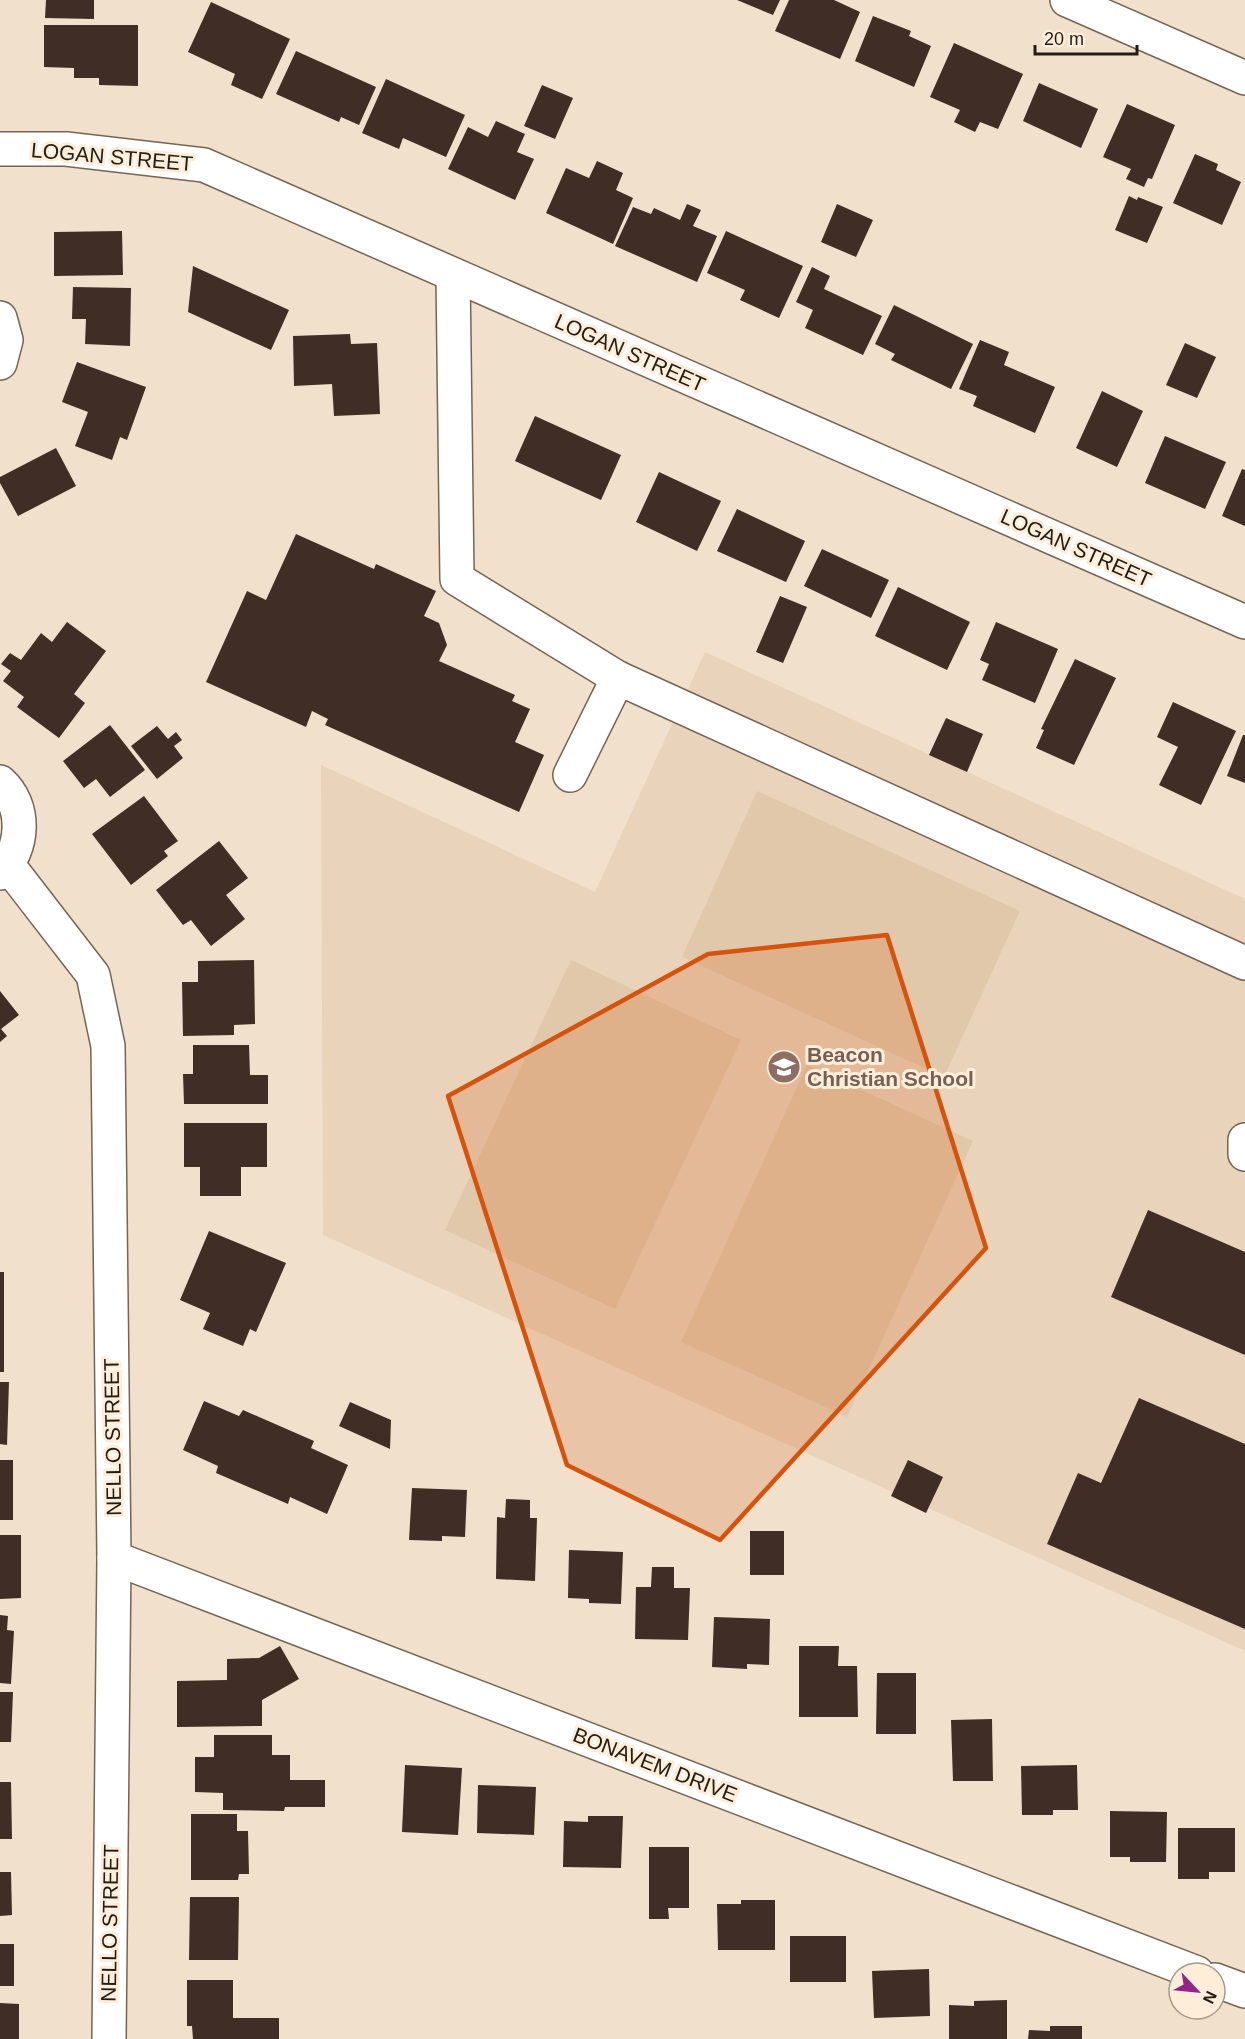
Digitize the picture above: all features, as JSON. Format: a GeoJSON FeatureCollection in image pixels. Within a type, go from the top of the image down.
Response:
{"type":"FeatureCollection","features":[{"type":"Feature","properties":{"kind":"street"},"geometry":{"type":"LineString","coordinates":[[1067,0],[1245,78]]}},
{"type":"Feature","properties":{"kind":"street","name":"LOGAN STREET"},"geometry":{"type":"LineString","coordinates":[[0,149],[66,149],[204,165],[1245,622]]}},
{"type":"Feature","properties":{"kind":"street"},"geometry":{"type":"LineString","coordinates":[[453,275],[457,579],[618,678],[1245,963]]}},
{"type":"Feature","properties":{"kind":"street"},"geometry":{"type":"LineString","coordinates":[[0,318],[6,340],[0,363]]}},
{"type":"Feature","properties":{"kind":"street"},"geometry":{"type":"LineString","coordinates":[[570,775],[618,678]]}},
{"type":"Feature","properties":{"kind":"street"},"geometry":{"type":"LineString","coordinates":[[0,782],[15,803],[20,824],[17,845],[4,869]]}},
{"type":"Feature","properties":{"kind":"street","name":"NELLO STREET"},"geometry":{"type":"LineString","coordinates":[[4,869],[93,975],[108,1046],[114,1558],[109,2039]]}},
{"type":"Feature","properties":{"kind":"street"},"geometry":{"type":"LineString","coordinates":[[1245,1140],[1245,1154]]}},
{"type":"Feature","properties":{"kind":"street","name":"BONAVEM DRIVE"},"geometry":{"type":"LineString","coordinates":[[114,1558],[1167,1962]]}},
{"type":"Feature","properties":{"kind":"street"},"geometry":{"type":"LineString","coordinates":[[1227,1984],[1245,1991]]}},
{"type":"Feature","properties":{"kind":"highlighted area"},"geometry":{"type":"Polygon","coordinates":[[[887,935],[986,1248],[720,1540],[567,1465],[448,1096],[708,954],[887,935]]]}},
{"type":"Feature","properties":{"kind":"shaded area","name":"Beacon Christian School"},"geometry":{"type":"Polygon","coordinates":[[[705,652],[1245,899],[1245,1651],[323,1235],[321,765],[595,892],[705,652]]]}},
{"type":"Feature","properties":{"kind":"shaded area"},"geometry":{"type":"Polygon","coordinates":[[[757,791],[1020,911],[944,1077],[682,957],[757,791]]]}},
{"type":"Feature","properties":{"kind":"shaded area"},"geometry":{"type":"Polygon","coordinates":[[[571,960],[741,1040],[615,1309],[445,1230],[571,960]]]}},
{"type":"Feature","properties":{"kind":"shaded area"},"geometry":{"type":"Polygon","coordinates":[[[807,1065],[973,1141],[847,1417],[681,1342],[807,1065]]]}},
{"type":"Feature","properties":{"kind":"building"},"geometry":{"type":"Polygon","coordinates":[[[46,0],[94,0],[94,19],[45,18],[46,0]]]}},
{"type":"Feature","properties":{"kind":"building"},"geometry":{"type":"Polygon","coordinates":[[[737,0],[780,0],[773,15],[737,0]]]}},
{"type":"Feature","properties":{"kind":"building"},"geometry":{"type":"Polygon","coordinates":[[[789,0],[834,0],[860,12],[840,59],[775,31],[789,0]]]}},
{"type":"Feature","properties":{"kind":"building"},"geometry":{"type":"Polygon","coordinates":[[[211,2],[290,39],[262,99],[231,85],[235,74],[188,52],[211,2]]]}},
{"type":"Feature","properties":{"kind":"building"},"geometry":{"type":"Polygon","coordinates":[[[873,16],[911,31],[909,36],[931,46],[914,87],[855,61],[873,16]]]}},
{"type":"Feature","properties":{"kind":"building"},"geometry":{"type":"Polygon","coordinates":[[[44,25],[138,25],[138,86],[99,85],[99,78],[74,78],[74,68],[44,67],[44,25]]]}},
{"type":"Feature","properties":{"kind":"building"},"geometry":{"type":"Polygon","coordinates":[[[954,43],[1023,74],[998,129],[980,122],[975,132],[954,122],[960,110],[930,97],[954,43]]]}},
{"type":"Feature","properties":{"kind":"building"},"geometry":{"type":"Polygon","coordinates":[[[296,51],[376,87],[359,125],[341,117],[339,122],[276,94],[296,51]]]}},
{"type":"Feature","properties":{"kind":"building"},"geometry":{"type":"Polygon","coordinates":[[[386,79],[465,115],[446,157],[403,138],[399,149],[362,133],[386,79]]]}},
{"type":"Feature","properties":{"kind":"building"},"geometry":{"type":"Polygon","coordinates":[[[1039,83],[1098,109],[1081,148],[1023,121],[1039,83]]]}},
{"type":"Feature","properties":{"kind":"building"},"geometry":{"type":"Polygon","coordinates":[[[542,85],[573,98],[555,139],[524,126],[542,85]]]}},
{"type":"Feature","properties":{"kind":"building"},"geometry":{"type":"Polygon","coordinates":[[[1127,104],[1175,125],[1152,179],[1148,178],[1144,187],[1126,179],[1131,169],[1103,157],[1127,104]]]}},
{"type":"Feature","properties":{"kind":"building"},"geometry":{"type":"Polygon","coordinates":[[[496,121],[525,134],[517,152],[534,159],[515,200],[448,169],[468,127],[488,137],[496,121]]]}},
{"type":"Feature","properties":{"kind":"building"},"geometry":{"type":"Polygon","coordinates":[[[1195,154],[1218,164],[1216,170],[1241,182],[1222,225],[1173,203],[1195,154]]]}},
{"type":"Feature","properties":{"kind":"building"},"geometry":{"type":"Polygon","coordinates":[[[597,161],[623,173],[616,190],[633,198],[613,244],[546,213],[566,168],[589,178],[597,161]]]}},
{"type":"Feature","properties":{"kind":"building"},"geometry":{"type":"Polygon","coordinates":[[[1129,196],[1137,200],[1138,197],[1163,207],[1147,243],[1115,230],[1129,196]]]}},
{"type":"Feature","properties":{"kind":"building"},"geometry":{"type":"Polygon","coordinates":[[[687,204],[701,210],[693,226],[717,236],[697,282],[615,246],[633,207],[651,214],[654,208],[680,220],[687,204]]]}},
{"type":"Feature","properties":{"kind":"building"},"geometry":{"type":"Polygon","coordinates":[[[837,204],[873,220],[856,257],[821,242],[837,204]]]}},
{"type":"Feature","properties":{"kind":"building"},"geometry":{"type":"Polygon","coordinates":[[[122,231],[123,275],[54,276],[54,232],[122,231]]]}},
{"type":"Feature","properties":{"kind":"building"},"geometry":{"type":"Polygon","coordinates":[[[726,231],[803,266],[779,318],[740,300],[745,290],[707,273],[726,231]]]}},
{"type":"Feature","properties":{"kind":"building"},"geometry":{"type":"Polygon","coordinates":[[[193,266],[289,310],[271,350],[188,312],[193,266]]]}},
{"type":"Feature","properties":{"kind":"building"},"geometry":{"type":"Polygon","coordinates":[[[812,267],[830,276],[824,289],[882,316],[863,355],[805,328],[813,310],[796,302],[812,267]]]}},
{"type":"Feature","properties":{"kind":"building"},"geometry":{"type":"Polygon","coordinates":[[[73,287],[131,288],[130,346],[85,344],[86,319],[72,319],[73,287]]]}},
{"type":"Feature","properties":{"kind":"building"},"geometry":{"type":"Polygon","coordinates":[[[894,305],[973,344],[951,389],[891,360],[895,354],[875,344],[894,305]]]}},
{"type":"Feature","properties":{"kind":"building"},"geometry":{"type":"Polygon","coordinates":[[[350,334],[351,344],[377,343],[380,414],[334,416],[332,384],[294,386],[293,336],[350,334]]]}},
{"type":"Feature","properties":{"kind":"building"},"geometry":{"type":"Polygon","coordinates":[[[980,340],[1009,352],[1004,365],[1055,387],[1035,433],[973,406],[977,396],[959,389],[980,340]]]}},
{"type":"Feature","properties":{"kind":"building"},"geometry":{"type":"Polygon","coordinates":[[[1185,343],[1216,357],[1197,398],[1166,385],[1185,343]]]}},
{"type":"Feature","properties":{"kind":"building"},"geometry":{"type":"Polygon","coordinates":[[[77,362],[146,387],[127,440],[120,437],[112,460],[75,446],[88,412],[62,402],[77,362]]]}},
{"type":"Feature","properties":{"kind":"building"},"geometry":{"type":"Polygon","coordinates":[[[1102,391],[1143,411],[1117,467],[1076,448],[1102,391]]]}},
{"type":"Feature","properties":{"kind":"building"},"geometry":{"type":"Polygon","coordinates":[[[535,416],[621,455],[601,500],[515,461],[535,416]]]}},
{"type":"Feature","properties":{"kind":"building"},"geometry":{"type":"Polygon","coordinates":[[[1165,436],[1226,462],[1205,509],[1145,483],[1165,436]]]}},
{"type":"Feature","properties":{"kind":"building"},"geometry":{"type":"Polygon","coordinates":[[[56,448],[76,486],[18,516],[0,483],[0,477],[56,448]]]}},
{"type":"Feature","properties":{"kind":"building"},"geometry":{"type":"Polygon","coordinates":[[[1242,469],[1245,470],[1245,526],[1222,516],[1242,469]]]}},
{"type":"Feature","properties":{"kind":"building"},"geometry":{"type":"Polygon","coordinates":[[[659,472],[721,501],[697,551],[636,522],[659,472]]]}},
{"type":"Feature","properties":{"kind":"building"},"geometry":{"type":"Polygon","coordinates":[[[737,509],[805,541],[786,582],[717,551],[737,509]]]}},
{"type":"Feature","properties":{"kind":"building"},"geometry":{"type":"Polygon","coordinates":[[[296,534],[374,569],[376,564],[436,591],[424,616],[439,623],[447,645],[439,661],[515,695],[512,701],[530,709],[515,742],[544,755],[519,812],[325,725],[328,719],[312,711],[306,727],[206,682],[247,591],[266,600],[296,534]]]}},
{"type":"Feature","properties":{"kind":"building"},"geometry":{"type":"Polygon","coordinates":[[[822,549],[889,580],[871,618],[804,586],[822,549]]]}},
{"type":"Feature","properties":{"kind":"building"},"geometry":{"type":"Polygon","coordinates":[[[898,587],[970,622],[947,670],[875,636],[898,587]]]}},
{"type":"Feature","properties":{"kind":"building"},"geometry":{"type":"Polygon","coordinates":[[[780,596],[807,607],[783,663],[756,652],[780,596]]]}},
{"type":"Feature","properties":{"kind":"building"},"geometry":{"type":"Polygon","coordinates":[[[67,622],[106,651],[74,694],[85,703],[59,738],[17,707],[24,697],[3,681],[11,671],[1,664],[10,653],[21,660],[41,633],[52,642],[67,622]]]}},
{"type":"Feature","properties":{"kind":"building"},"geometry":{"type":"Polygon","coordinates":[[[996,622],[1058,649],[1035,703],[982,680],[989,664],[980,660],[996,622]]]}},
{"type":"Feature","properties":{"kind":"building"},"geometry":{"type":"Polygon","coordinates":[[[1075,659],[1116,678],[1074,765],[1036,748],[1044,730],[1041,729],[1075,659]]]}},
{"type":"Feature","properties":{"kind":"building"},"geometry":{"type":"Polygon","coordinates":[[[1173,702],[1236,731],[1201,805],[1159,785],[1178,747],[1157,737],[1173,702]]]}},
{"type":"Feature","properties":{"kind":"building"},"geometry":{"type":"Polygon","coordinates":[[[946,718],[983,734],[967,772],[929,755],[946,718]]]}},
{"type":"Feature","properties":{"kind":"building"},"geometry":{"type":"Polygon","coordinates":[[[110,725],[145,770],[110,797],[96,779],[84,788],[63,761],[110,725]]]}},
{"type":"Feature","properties":{"kind":"building"},"geometry":{"type":"Polygon","coordinates":[[[157,726],[168,739],[176,732],[182,740],[174,746],[183,758],[157,779],[131,746],[157,726]]]}},
{"type":"Feature","properties":{"kind":"building"},"geometry":{"type":"Polygon","coordinates":[[[1243,735],[1245,735],[1245,783],[1227,776],[1243,735]]]}},
{"type":"Feature","properties":{"kind":"building"},"geometry":{"type":"Polygon","coordinates":[[[144,796],[178,841],[164,851],[168,856],[131,885],[92,834],[144,796]]]}},
{"type":"Feature","properties":{"kind":"building"},"geometry":{"type":"Polygon","coordinates":[[[219,841],[248,878],[226,895],[245,919],[211,946],[191,920],[183,925],[156,890],[219,841]]]}},
{"type":"Feature","properties":{"kind":"building"},"geometry":{"type":"Polygon","coordinates":[[[254,960],[255,1024],[234,1025],[234,1035],[183,1036],[182,982],[198,982],[198,961],[254,960]]]}},
{"type":"Feature","properties":{"kind":"building"},"geometry":{"type":"Polygon","coordinates":[[[0,991],[19,1015],[1,1029],[7,1036],[0,1042],[0,991]]]}},
{"type":"Feature","properties":{"kind":"building"},"geometry":{"type":"Polygon","coordinates":[[[193,1045],[249,1045],[250,1075],[268,1075],[268,1104],[184,1104],[183,1074],[193,1074],[193,1045]]]}},
{"type":"Feature","properties":{"kind":"building"},"geometry":{"type":"Polygon","coordinates":[[[184,1123],[267,1123],[267,1167],[241,1167],[241,1196],[200,1196],[200,1167],[184,1167],[184,1123]]]}},
{"type":"Feature","properties":{"kind":"building"},"geometry":{"type":"Polygon","coordinates":[[[1148,1210],[1245,1252],[1245,1355],[1111,1297],[1148,1210]]]}},
{"type":"Feature","properties":{"kind":"building"},"geometry":{"type":"Polygon","coordinates":[[[209,1231],[286,1263],[256,1332],[250,1329],[243,1346],[203,1329],[210,1313],[180,1300],[209,1231]]]}},
{"type":"Feature","properties":{"kind":"building"},"geometry":{"type":"Polygon","coordinates":[[[0,1272],[4,1272],[4,1372],[0,1372],[0,1272]]]}},
{"type":"Feature","properties":{"kind":"building"},"geometry":{"type":"Polygon","coordinates":[[[0,1382],[9,1382],[7,1445],[0,1444],[0,1382]]]}},
{"type":"Feature","properties":{"kind":"building"},"geometry":{"type":"Polygon","coordinates":[[[1139,1398],[1245,1444],[1245,1629],[1047,1544],[1078,1473],[1101,1483],[1139,1398]]]}},
{"type":"Feature","properties":{"kind":"building"},"geometry":{"type":"Polygon","coordinates":[[[204,1401],[239,1416],[243,1410],[314,1441],[311,1448],[348,1465],[327,1514],[290,1497],[288,1504],[216,1473],[218,1466],[183,1450],[204,1401]]]}},
{"type":"Feature","properties":{"kind":"building"},"geometry":{"type":"Polygon","coordinates":[[[350,1402],[391,1420],[390,1449],[339,1426],[350,1402]]]}},
{"type":"Feature","properties":{"kind":"building"},"geometry":{"type":"Polygon","coordinates":[[[0,1460],[13,1460],[13,1520],[0,1520],[0,1460]]]}},
{"type":"Feature","properties":{"kind":"building"},"geometry":{"type":"Polygon","coordinates":[[[908,1460],[943,1477],[926,1513],[891,1496],[908,1460]]]}},
{"type":"Feature","properties":{"kind":"building"},"geometry":{"type":"Polygon","coordinates":[[[412,1488],[467,1490],[465,1537],[442,1536],[442,1541],[409,1540],[412,1488]]]}},
{"type":"Feature","properties":{"kind":"building"},"geometry":{"type":"Polygon","coordinates":[[[506,1499],[530,1500],[530,1518],[537,1518],[535,1581],[496,1579],[497,1517],[505,1518],[506,1499]]]}},
{"type":"Feature","properties":{"kind":"building"},"geometry":{"type":"Polygon","coordinates":[[[750,1531],[784,1531],[784,1575],[750,1575],[750,1531]]]}},
{"type":"Feature","properties":{"kind":"building"},"geometry":{"type":"Polygon","coordinates":[[[0,1535],[21,1535],[21,1598],[0,1599],[0,1535]]]}},
{"type":"Feature","properties":{"kind":"building"},"geometry":{"type":"Polygon","coordinates":[[[569,1550],[623,1552],[621,1604],[589,1603],[589,1599],[568,1598],[569,1550]]]}},
{"type":"Feature","properties":{"kind":"building"},"geometry":{"type":"Polygon","coordinates":[[[652,1567],[674,1567],[674,1588],[690,1588],[688,1640],[635,1639],[636,1587],[651,1587],[652,1567]]]}},
{"type":"Feature","properties":{"kind":"building"},"geometry":{"type":"Polygon","coordinates":[[[0,1615],[8,1616],[7,1630],[14,1631],[11,1684],[0,1683],[0,1615]]]}},
{"type":"Feature","properties":{"kind":"building"},"geometry":{"type":"Polygon","coordinates":[[[714,1617],[770,1619],[769,1665],[747,1664],[747,1669],[712,1667],[714,1617]]]}},
{"type":"Feature","properties":{"kind":"building"},"geometry":{"type":"Polygon","coordinates":[[[280,1646],[299,1679],[262,1700],[262,1726],[177,1727],[177,1681],[227,1680],[227,1659],[259,1658],[280,1646]]]}},
{"type":"Feature","properties":{"kind":"building"},"geometry":{"type":"Polygon","coordinates":[[[799,1646],[839,1646],[838,1666],[857,1666],[858,1717],[799,1717],[799,1646]]]}},
{"type":"Feature","properties":{"kind":"building"},"geometry":{"type":"Polygon","coordinates":[[[877,1673],[916,1673],[916,1734],[876,1734],[877,1673]]]}},
{"type":"Feature","properties":{"kind":"building"},"geometry":{"type":"Polygon","coordinates":[[[0,1692],[13,1692],[11,1742],[0,1742],[0,1692]]]}},
{"type":"Feature","properties":{"kind":"building"},"geometry":{"type":"Polygon","coordinates":[[[992,1719],[993,1781],[953,1781],[951,1720],[992,1719]]]}},
{"type":"Feature","properties":{"kind":"building"},"geometry":{"type":"Polygon","coordinates":[[[214,1735],[272,1735],[272,1755],[290,1755],[290,1780],[325,1780],[325,1807],[285,1807],[284,1811],[223,1810],[223,1793],[195,1792],[195,1757],[214,1757],[214,1735]]]}},
{"type":"Feature","properties":{"kind":"building"},"geometry":{"type":"Polygon","coordinates":[[[405,1765],[462,1768],[458,1835],[402,1832],[405,1765]]]}},
{"type":"Feature","properties":{"kind":"building"},"geometry":{"type":"Polygon","coordinates":[[[1077,1765],[1078,1810],[1053,1810],[1053,1815],[1022,1815],[1021,1766],[1077,1765]]]}},
{"type":"Feature","properties":{"kind":"building"},"geometry":{"type":"Polygon","coordinates":[[[0,1782],[11,1782],[12,1839],[0,1839],[0,1782]]]}},
{"type":"Feature","properties":{"kind":"building"},"geometry":{"type":"Polygon","coordinates":[[[478,1785],[536,1787],[534,1835],[477,1833],[478,1785]]]}},
{"type":"Feature","properties":{"kind":"building"},"geometry":{"type":"Polygon","coordinates":[[[1110,1811],[1167,1812],[1166,1862],[1130,1862],[1130,1857],[1110,1857],[1110,1811]]]}},
{"type":"Feature","properties":{"kind":"building"},"geometry":{"type":"Polygon","coordinates":[[[191,1814],[237,1814],[237,1831],[248,1831],[249,1874],[239,1874],[238,1880],[191,1880],[191,1814]]]}},
{"type":"Feature","properties":{"kind":"building"},"geometry":{"type":"Polygon","coordinates":[[[588,1816],[623,1816],[621,1868],[563,1867],[564,1821],[588,1822],[588,1816]]]}},
{"type":"Feature","properties":{"kind":"building"},"geometry":{"type":"Polygon","coordinates":[[[1178,1828],[1235,1828],[1235,1872],[1209,1872],[1209,1879],[1178,1879],[1178,1828]]]}},
{"type":"Feature","properties":{"kind":"building"},"geometry":{"type":"Polygon","coordinates":[[[649,1847],[689,1847],[689,1908],[668,1908],[669,1919],[649,1919],[649,1847]]]}},
{"type":"Feature","properties":{"kind":"building"},"geometry":{"type":"Polygon","coordinates":[[[0,1872],[11,1872],[12,1915],[0,1916],[0,1872]]]}},
{"type":"Feature","properties":{"kind":"building"},"geometry":{"type":"Polygon","coordinates":[[[190,1897],[239,1897],[238,1960],[189,1960],[190,1897]]]}},
{"type":"Feature","properties":{"kind":"building"},"geometry":{"type":"Polygon","coordinates":[[[741,1900],[775,1900],[775,1950],[718,1950],[717,1904],[741,1904],[741,1900]]]}},
{"type":"Feature","properties":{"kind":"building"},"geometry":{"type":"Polygon","coordinates":[[[790,1936],[846,1936],[846,1982],[790,1982],[790,1936]]]}},
{"type":"Feature","properties":{"kind":"building"},"geometry":{"type":"Polygon","coordinates":[[[0,1944],[14,1944],[14,1986],[0,1986],[0,1944]]]}},
{"type":"Feature","properties":{"kind":"building"},"geometry":{"type":"Polygon","coordinates":[[[929,1969],[930,2016],[874,2018],[872,1971],[929,1969]]]}},
{"type":"Feature","properties":{"kind":"building"},"geometry":{"type":"Polygon","coordinates":[[[187,1980],[233,1980],[233,2018],[279,2018],[279,2039],[193,2039],[192,2026],[187,2026],[187,1980]]]}},
{"type":"Feature","properties":{"kind":"building"},"geometry":{"type":"Polygon","coordinates":[[[1007,2000],[1007,2039],[949,2039],[949,2005],[974,2006],[974,2001],[1007,2000]]]}},
{"type":"Feature","properties":{"kind":"building"},"geometry":{"type":"Polygon","coordinates":[[[0,2003],[19,2004],[19,2039],[0,2039],[0,2003]]]}},
{"type":"Feature","properties":{"kind":"building"},"geometry":{"type":"Polygon","coordinates":[[[1050,2026],[1082,2026],[1082,2039],[1028,2039],[1029,2030],[1050,2031],[1050,2026]]]}},
{"type":"Feature","properties":{"kind":"place","name":"Beacon Christian School"},"geometry":{"type":"Point","coordinates":[784,1067]}}]}
